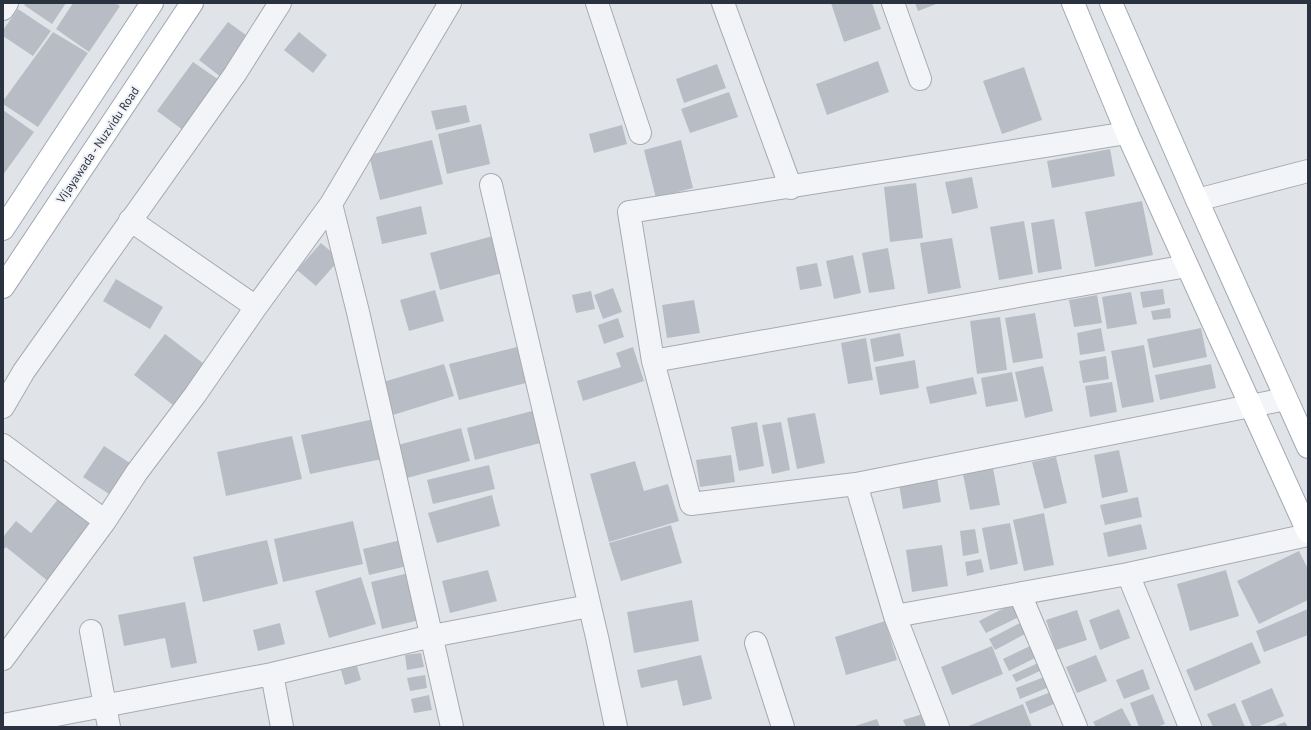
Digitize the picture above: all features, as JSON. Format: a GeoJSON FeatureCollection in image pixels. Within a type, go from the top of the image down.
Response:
{"type":"FeatureCollection","features":[{"type":"Feature","properties":{"kind":"main road"},"geometry":{"type":"LineString","coordinates":[[3,229],[152,3]]}},
{"type":"Feature","properties":{"kind":"main road","name":"Vijayawada - Nuzvidu Road"},"geometry":{"type":"LineString","coordinates":[[3,287],[192,3]]}},
{"type":"Feature","properties":{"kind":"main road"},"geometry":{"type":"LineString","coordinates":[[1072,3],[1127,133],[1308,533]]}},
{"type":"Feature","properties":{"kind":"main road"},"geometry":{"type":"LineString","coordinates":[[1111,3],[1197,200],[1308,447]]}},
{"type":"Feature","properties":{"kind":"street"},"geometry":{"type":"LineString","coordinates":[[3,9],[7,3]]}},
{"type":"Feature","properties":{"kind":"street"},"geometry":{"type":"LineString","coordinates":[[3,407],[24,371],[235,74],[280,3]]}},
{"type":"Feature","properties":{"kind":"street"},"geometry":{"type":"LineString","coordinates":[[3,659],[105,521],[137,472],[195,395],[330,204],[450,3]]}},
{"type":"Feature","properties":{"kind":"street"},"geometry":{"type":"LineString","coordinates":[[597,3],[640,133]]}},
{"type":"Feature","properties":{"kind":"street"},"geometry":{"type":"LineString","coordinates":[[723,3],[791,188]]}},
{"type":"Feature","properties":{"kind":"street"},"geometry":{"type":"LineString","coordinates":[[893,3],[920,79]]}},
{"type":"Feature","properties":{"kind":"street"},"geometry":{"type":"LineString","coordinates":[[1127,133],[791,188],[629,212],[653,361],[691,504],[856,484],[1286,399]]}},
{"type":"Feature","properties":{"kind":"street"},"geometry":{"type":"LineString","coordinates":[[1197,200],[1308,171]]}},
{"type":"Feature","properties":{"kind":"street"},"geometry":{"type":"LineString","coordinates":[[491,185],[522,310],[616,727]]}},
{"type":"Feature","properties":{"kind":"street"},"geometry":{"type":"LineString","coordinates":[[330,204],[358,312],[452,727]]}},
{"type":"Feature","properties":{"kind":"street"},"geometry":{"type":"LineString","coordinates":[[130,220],[256,307]]}},
{"type":"Feature","properties":{"kind":"street"},"geometry":{"type":"LineString","coordinates":[[653,361],[1187,266]]}},
{"type":"Feature","properties":{"kind":"street"},"geometry":{"type":"LineString","coordinates":[[3,446],[105,521]]}},
{"type":"Feature","properties":{"kind":"street"},"geometry":{"type":"LineString","coordinates":[[856,484],[895,616],[938,727]]}},
{"type":"Feature","properties":{"kind":"street"},"geometry":{"type":"LineString","coordinates":[[895,616],[1128,574],[1308,533]]}},
{"type":"Feature","properties":{"kind":"street"},"geometry":{"type":"LineString","coordinates":[[1128,574],[1190,727]]}},
{"type":"Feature","properties":{"kind":"street"},"geometry":{"type":"LineString","coordinates":[[1020,594],[1076,727]]}},
{"type":"Feature","properties":{"kind":"street"},"geometry":{"type":"LineString","coordinates":[[3,725],[272,674],[432,636],[589,606]]}},
{"type":"Feature","properties":{"kind":"street"},"geometry":{"type":"LineString","coordinates":[[91,631],[109,727]]}},
{"type":"Feature","properties":{"kind":"street"},"geometry":{"type":"LineString","coordinates":[[756,643],[783,727]]}},
{"type":"Feature","properties":{"kind":"street"},"geometry":{"type":"LineString","coordinates":[[272,674],[282,727]]}},
{"type":"Feature","properties":{"kind":"building"},"geometry":{"type":"Polygon","coordinates":[[[26,3],[66,3],[52,24],[24,5],[26,3]]]}},
{"type":"Feature","properties":{"kind":"building"},"geometry":{"type":"Polygon","coordinates":[[[73,3],[115,3],[120,6],[89,52],[56,29],[73,3]]]}},
{"type":"Feature","properties":{"kind":"building"},"geometry":{"type":"Polygon","coordinates":[[[831,3],[872,3],[881,29],[844,42],[831,3]]]}},
{"type":"Feature","properties":{"kind":"building"},"geometry":{"type":"Polygon","coordinates":[[[915,3],[939,3],[918,11],[915,3]]]}},
{"type":"Feature","properties":{"kind":"building"},"geometry":{"type":"Polygon","coordinates":[[[18,9],[51,31],[33,56],[3,36],[3,30],[18,9]]]}},
{"type":"Feature","properties":{"kind":"building"},"geometry":{"type":"Polygon","coordinates":[[[228,22],[250,38],[221,77],[199,60],[228,22]]]}},
{"type":"Feature","properties":{"kind":"building"},"geometry":{"type":"Polygon","coordinates":[[[53,32],[88,53],[38,127],[3,104],[3,101],[53,32]]]}},
{"type":"Feature","properties":{"kind":"building"},"geometry":{"type":"Polygon","coordinates":[[[299,32],[327,55],[313,73],[284,50],[299,32]]]}},
{"type":"Feature","properties":{"kind":"building"},"geometry":{"type":"Polygon","coordinates":[[[878,61],[889,92],[827,115],[816,84],[878,61]]]}},
{"type":"Feature","properties":{"kind":"building"},"geometry":{"type":"Polygon","coordinates":[[[193,62],[219,80],[183,130],[157,111],[193,62]]]}},
{"type":"Feature","properties":{"kind":"building"},"geometry":{"type":"Polygon","coordinates":[[[717,64],[726,88],[684,103],[676,79],[717,64]]]}},
{"type":"Feature","properties":{"kind":"building"},"geometry":{"type":"Polygon","coordinates":[[[1024,67],[1042,120],[1002,134],[983,81],[1024,67]]]}},
{"type":"Feature","properties":{"kind":"building"},"geometry":{"type":"Polygon","coordinates":[[[729,92],[738,117],[690,133],[681,109],[729,92]]]}},
{"type":"Feature","properties":{"kind":"building"},"geometry":{"type":"Polygon","coordinates":[[[466,105],[470,122],[436,130],[431,111],[466,105]]]}},
{"type":"Feature","properties":{"kind":"building"},"geometry":{"type":"Polygon","coordinates":[[[3,110],[34,132],[3,175],[3,110]]]}},
{"type":"Feature","properties":{"kind":"building"},"geometry":{"type":"Polygon","coordinates":[[[481,124],[490,164],[447,174],[438,134],[481,124]]]}},
{"type":"Feature","properties":{"kind":"building"},"geometry":{"type":"Polygon","coordinates":[[[622,125],[627,144],[594,153],[589,134],[622,125]]]}},
{"type":"Feature","properties":{"kind":"building"},"geometry":{"type":"Polygon","coordinates":[[[432,140],[443,184],[380,200],[369,155],[432,140]]]}},
{"type":"Feature","properties":{"kind":"building"},"geometry":{"type":"Polygon","coordinates":[[[681,140],[693,188],[656,198],[644,150],[681,140]]]}},
{"type":"Feature","properties":{"kind":"building"},"geometry":{"type":"Polygon","coordinates":[[[1110,149],[1115,176],[1052,188],[1047,161],[1110,149]]]}},
{"type":"Feature","properties":{"kind":"building"},"geometry":{"type":"Polygon","coordinates":[[[972,177],[978,208],[952,214],[945,182],[972,177]]]}},
{"type":"Feature","properties":{"kind":"building"},"geometry":{"type":"Polygon","coordinates":[[[916,183],[923,238],[890,242],[884,187],[916,183]]]}},
{"type":"Feature","properties":{"kind":"building"},"geometry":{"type":"Polygon","coordinates":[[[1142,201],[1153,255],[1095,267],[1085,212],[1142,201]]]}},
{"type":"Feature","properties":{"kind":"building"},"geometry":{"type":"Polygon","coordinates":[[[421,206],[427,234],[382,244],[376,217],[421,206]]]}},
{"type":"Feature","properties":{"kind":"building"},"geometry":{"type":"Polygon","coordinates":[[[1054,219],[1062,269],[1038,273],[1031,223],[1054,219]]]}},
{"type":"Feature","properties":{"kind":"building"},"geometry":{"type":"Polygon","coordinates":[[[1024,221],[1033,274],[999,280],[990,227],[1024,221]]]}},
{"type":"Feature","properties":{"kind":"building"},"geometry":{"type":"Polygon","coordinates":[[[493,236],[502,273],[440,290],[430,253],[493,236]]]}},
{"type":"Feature","properties":{"kind":"building"},"geometry":{"type":"Polygon","coordinates":[[[952,238],[961,288],[928,294],[920,243],[952,238]]]}},
{"type":"Feature","properties":{"kind":"building"},"geometry":{"type":"Polygon","coordinates":[[[321,243],[340,259],[316,286],[297,270],[321,243]]]}},
{"type":"Feature","properties":{"kind":"building"},"geometry":{"type":"Polygon","coordinates":[[[888,248],[895,289],[869,293],[862,253],[888,248]]]}},
{"type":"Feature","properties":{"kind":"building"},"geometry":{"type":"Polygon","coordinates":[[[853,255],[861,293],[834,299],[826,261],[853,255]]]}},
{"type":"Feature","properties":{"kind":"building"},"geometry":{"type":"Polygon","coordinates":[[[817,263],[822,286],[800,290],[796,267],[817,263]]]}},
{"type":"Feature","properties":{"kind":"building"},"geometry":{"type":"Polygon","coordinates":[[[116,279],[163,307],[150,329],[103,301],[116,279]]]}},
{"type":"Feature","properties":{"kind":"building"},"geometry":{"type":"Polygon","coordinates":[[[613,288],[622,312],[603,319],[594,295],[613,288]]]}},
{"type":"Feature","properties":{"kind":"building"},"geometry":{"type":"Polygon","coordinates":[[[1163,289],[1165,304],[1143,308],[1140,292],[1163,289]]]}},
{"type":"Feature","properties":{"kind":"building"},"geometry":{"type":"Polygon","coordinates":[[[435,290],[444,321],[409,331],[400,300],[435,290]]]}},
{"type":"Feature","properties":{"kind":"building"},"geometry":{"type":"Polygon","coordinates":[[[591,291],[595,309],[576,313],[572,295],[591,291]]]}},
{"type":"Feature","properties":{"kind":"building"},"geometry":{"type":"Polygon","coordinates":[[[1131,292],[1137,324],[1107,329],[1102,297],[1131,292]]]}},
{"type":"Feature","properties":{"kind":"building"},"geometry":{"type":"Polygon","coordinates":[[[1097,295],[1102,323],[1074,327],[1069,300],[1097,295]]]}},
{"type":"Feature","properties":{"kind":"building"},"geometry":{"type":"Polygon","coordinates":[[[694,300],[700,333],[667,338],[662,305],[694,300]]]}},
{"type":"Feature","properties":{"kind":"building"},"geometry":{"type":"Polygon","coordinates":[[[1170,308],[1171,318],[1153,320],[1151,311],[1170,308]]]}},
{"type":"Feature","properties":{"kind":"building"},"geometry":{"type":"Polygon","coordinates":[[[1035,313],[1043,358],[1013,363],[1005,318],[1035,313]]]}},
{"type":"Feature","properties":{"kind":"building"},"geometry":{"type":"Polygon","coordinates":[[[1000,317],[1007,370],[977,374],[970,321],[1000,317]]]}},
{"type":"Feature","properties":{"kind":"building"},"geometry":{"type":"Polygon","coordinates":[[[618,318],[624,337],[604,344],[598,325],[618,318]]]}},
{"type":"Feature","properties":{"kind":"building"},"geometry":{"type":"Polygon","coordinates":[[[1101,328],[1105,351],[1080,355],[1077,333],[1101,328]]]}},
{"type":"Feature","properties":{"kind":"building"},"geometry":{"type":"Polygon","coordinates":[[[1201,328],[1207,357],[1153,368],[1147,339],[1201,328]]]}},
{"type":"Feature","properties":{"kind":"building"},"geometry":{"type":"Polygon","coordinates":[[[900,333],[904,356],[874,362],[870,339],[900,333]]]}},
{"type":"Feature","properties":{"kind":"building"},"geometry":{"type":"Polygon","coordinates":[[[165,334],[208,367],[177,408],[134,375],[165,334]]]}},
{"type":"Feature","properties":{"kind":"building"},"geometry":{"type":"Polygon","coordinates":[[[866,338],[873,380],[848,384],[841,343],[866,338]]]}},
{"type":"Feature","properties":{"kind":"building"},"geometry":{"type":"Polygon","coordinates":[[[1144,345],[1154,402],[1122,408],[1111,351],[1144,345]]]}},
{"type":"Feature","properties":{"kind":"building"},"geometry":{"type":"Polygon","coordinates":[[[517,347],[526,383],[459,400],[449,364],[517,347]]]}},
{"type":"Feature","properties":{"kind":"building"},"geometry":{"type":"Polygon","coordinates":[[[633,347],[644,381],[583,401],[577,381],[621,367],[616,353],[633,347]]]}},
{"type":"Feature","properties":{"kind":"building"},"geometry":{"type":"Polygon","coordinates":[[[1106,356],[1109,379],[1083,383],[1079,361],[1106,356]]]}},
{"type":"Feature","properties":{"kind":"building"},"geometry":{"type":"Polygon","coordinates":[[[915,360],[919,388],[880,395],[875,367],[915,360]]]}},
{"type":"Feature","properties":{"kind":"building"},"geometry":{"type":"Polygon","coordinates":[[[444,364],[454,396],[393,415],[383,382],[444,364]]]}},
{"type":"Feature","properties":{"kind":"building"},"geometry":{"type":"Polygon","coordinates":[[[1211,364],[1216,388],[1160,400],[1155,375],[1211,364]]]}},
{"type":"Feature","properties":{"kind":"building"},"geometry":{"type":"Polygon","coordinates":[[[1043,366],[1053,411],[1025,418],[1015,372],[1043,366]]]}},
{"type":"Feature","properties":{"kind":"building"},"geometry":{"type":"Polygon","coordinates":[[[1012,372],[1018,401],[986,407],[981,378],[1012,372]]]}},
{"type":"Feature","properties":{"kind":"building"},"geometry":{"type":"Polygon","coordinates":[[[973,377],[977,394],[930,404],[926,387],[973,377]]]}},
{"type":"Feature","properties":{"kind":"building"},"geometry":{"type":"Polygon","coordinates":[[[1112,382],[1117,412],[1090,417],[1085,386],[1112,382]]]}},
{"type":"Feature","properties":{"kind":"building"},"geometry":{"type":"Polygon","coordinates":[[[536,410],[544,442],[475,460],[467,428],[536,410]]]}},
{"type":"Feature","properties":{"kind":"building"},"geometry":{"type":"Polygon","coordinates":[[[815,413],[825,463],[797,469],[787,418],[815,413]]]}},
{"type":"Feature","properties":{"kind":"building"},"geometry":{"type":"Polygon","coordinates":[[[374,419],[382,459],[310,474],[301,435],[374,419]]]}},
{"type":"Feature","properties":{"kind":"building"},"geometry":{"type":"Polygon","coordinates":[[[757,422],[764,466],[739,471],[731,427],[757,422]]]}},
{"type":"Feature","properties":{"kind":"building"},"geometry":{"type":"Polygon","coordinates":[[[781,422],[790,470],[772,474],[762,425],[781,422]]]}},
{"type":"Feature","properties":{"kind":"building"},"geometry":{"type":"Polygon","coordinates":[[[461,428],[470,461],[407,478],[398,445],[461,428]]]}},
{"type":"Feature","properties":{"kind":"building"},"geometry":{"type":"Polygon","coordinates":[[[292,436],[302,479],[226,496],[217,452],[292,436]]]}},
{"type":"Feature","properties":{"kind":"building"},"geometry":{"type":"Polygon","coordinates":[[[104,446],[130,463],[109,494],[83,477],[104,446]]]}},
{"type":"Feature","properties":{"kind":"building"},"geometry":{"type":"Polygon","coordinates":[[[1119,450],[1128,492],[1102,498],[1094,455],[1119,450]]]}},
{"type":"Feature","properties":{"kind":"building"},"geometry":{"type":"Polygon","coordinates":[[[731,455],[735,482],[700,487],[696,460],[731,455]]]}},
{"type":"Feature","properties":{"kind":"building"},"geometry":{"type":"Polygon","coordinates":[[[1056,457],[1067,503],[1044,509],[1032,462],[1056,457]]]}},
{"type":"Feature","properties":{"kind":"building"},"geometry":{"type":"Polygon","coordinates":[[[635,461],[644,491],[668,484],[679,521],[609,542],[590,474],[635,461]]]}},
{"type":"Feature","properties":{"kind":"building"},"geometry":{"type":"Polygon","coordinates":[[[489,465],[495,489],[433,504],[427,480],[489,465]]]}},
{"type":"Feature","properties":{"kind":"building"},"geometry":{"type":"Polygon","coordinates":[[[993,468],[1000,505],[970,510],[963,474],[993,468]]]}},
{"type":"Feature","properties":{"kind":"building"},"geometry":{"type":"Polygon","coordinates":[[[937,478],[941,502],[903,509],[899,484],[937,478]]]}},
{"type":"Feature","properties":{"kind":"building"},"geometry":{"type":"Polygon","coordinates":[[[492,495],[500,526],[437,543],[428,513],[492,495]]]}},
{"type":"Feature","properties":{"kind":"building"},"geometry":{"type":"Polygon","coordinates":[[[1138,497],[1142,517],[1105,525],[1100,505],[1138,497]]]}},
{"type":"Feature","properties":{"kind":"building"},"geometry":{"type":"Polygon","coordinates":[[[59,498],[94,526],[49,582],[6,547],[3,550],[3,537],[16,521],[31,533],[59,498]]]}},
{"type":"Feature","properties":{"kind":"building"},"geometry":{"type":"Polygon","coordinates":[[[1044,513],[1054,565],[1024,571],[1013,520],[1044,513]]]}},
{"type":"Feature","properties":{"kind":"building"},"geometry":{"type":"Polygon","coordinates":[[[353,521],[363,564],[283,582],[274,539],[353,521]]]}},
{"type":"Feature","properties":{"kind":"building"},"geometry":{"type":"Polygon","coordinates":[[[1010,523],[1018,564],[990,570],[982,528],[1010,523]]]}},
{"type":"Feature","properties":{"kind":"building"},"geometry":{"type":"Polygon","coordinates":[[[1141,524],[1147,549],[1108,557],[1103,533],[1141,524]]]}},
{"type":"Feature","properties":{"kind":"building"},"geometry":{"type":"Polygon","coordinates":[[[671,525],[682,563],[621,581],[609,543],[671,525]]]}},
{"type":"Feature","properties":{"kind":"building"},"geometry":{"type":"Polygon","coordinates":[[[975,529],[979,553],[963,556],[960,531],[975,529]]]}},
{"type":"Feature","properties":{"kind":"building"},"geometry":{"type":"Polygon","coordinates":[[[267,540],[278,584],[203,602],[193,557],[267,540]]]}},
{"type":"Feature","properties":{"kind":"building"},"geometry":{"type":"Polygon","coordinates":[[[401,540],[407,566],[369,575],[363,549],[401,540]]]}},
{"type":"Feature","properties":{"kind":"building"},"geometry":{"type":"Polygon","coordinates":[[[942,545],[948,586],[912,592],[906,550],[942,545]]]}},
{"type":"Feature","properties":{"kind":"building"},"geometry":{"type":"Polygon","coordinates":[[[1299,551],[1308,569],[1308,600],[1259,624],[1237,581],[1299,551]]]}},
{"type":"Feature","properties":{"kind":"building"},"geometry":{"type":"Polygon","coordinates":[[[981,559],[984,572],[967,576],[965,562],[981,559]]]}},
{"type":"Feature","properties":{"kind":"building"},"geometry":{"type":"Polygon","coordinates":[[[488,570],[497,601],[450,613],[442,581],[488,570]]]}},
{"type":"Feature","properties":{"kind":"building"},"geometry":{"type":"Polygon","coordinates":[[[1226,570],[1239,616],[1190,631],[1177,584],[1226,570]]]}},
{"type":"Feature","properties":{"kind":"building"},"geometry":{"type":"Polygon","coordinates":[[[409,573],[420,620],[382,629],[371,582],[409,573]]]}},
{"type":"Feature","properties":{"kind":"building"},"geometry":{"type":"Polygon","coordinates":[[[361,577],[376,624],[329,638],[315,591],[361,577]]]}},
{"type":"Feature","properties":{"kind":"building"},"geometry":{"type":"Polygon","coordinates":[[[692,600],[699,641],[634,653],[627,612],[692,600]]]}},
{"type":"Feature","properties":{"kind":"building"},"geometry":{"type":"Polygon","coordinates":[[[185,602],[197,663],[171,668],[165,638],[124,646],[118,615],[185,602]]]}},
{"type":"Feature","properties":{"kind":"building"},"geometry":{"type":"Polygon","coordinates":[[[1014,603],[1021,616],[986,633],[979,621],[1014,603]]]}},
{"type":"Feature","properties":{"kind":"building"},"geometry":{"type":"Polygon","coordinates":[[[1119,609],[1130,638],[1100,650],[1089,620],[1119,609]]]}},
{"type":"Feature","properties":{"kind":"building"},"geometry":{"type":"Polygon","coordinates":[[[1308,609],[1308,635],[1264,652],[1256,631],[1308,609]]]}},
{"type":"Feature","properties":{"kind":"building"},"geometry":{"type":"Polygon","coordinates":[[[1077,610],[1087,640],[1056,650],[1046,620],[1077,610]]]}},
{"type":"Feature","properties":{"kind":"building"},"geometry":{"type":"Polygon","coordinates":[[[885,621],[897,660],[846,675],[835,637],[885,621]]]}},
{"type":"Feature","properties":{"kind":"building"},"geometry":{"type":"Polygon","coordinates":[[[1022,622],[1027,633],[995,650],[989,639],[1022,622]]]}},
{"type":"Feature","properties":{"kind":"building"},"geometry":{"type":"Polygon","coordinates":[[[280,623],[285,644],[258,651],[253,630],[280,623]]]}},
{"type":"Feature","properties":{"kind":"building"},"geometry":{"type":"Polygon","coordinates":[[[1252,642],[1261,663],[1195,691],[1186,670],[1252,642]]]}},
{"type":"Feature","properties":{"kind":"building"},"geometry":{"type":"Polygon","coordinates":[[[992,646],[1003,674],[952,695],[941,667],[992,646]]]}},
{"type":"Feature","properties":{"kind":"building"},"geometry":{"type":"Polygon","coordinates":[[[1030,646],[1035,658],[1009,671],[1003,659],[1030,646]]]}},
{"type":"Feature","properties":{"kind":"building"},"geometry":{"type":"Polygon","coordinates":[[[421,653],[424,667],[407,670],[405,655],[421,653]]]}},
{"type":"Feature","properties":{"kind":"building"},"geometry":{"type":"Polygon","coordinates":[[[701,655],[712,699],[683,706],[677,680],[641,688],[637,670],[701,655]]]}},
{"type":"Feature","properties":{"kind":"building"},"geometry":{"type":"Polygon","coordinates":[[[1096,655],[1107,681],[1077,693],[1066,667],[1096,655]]]}},
{"type":"Feature","properties":{"kind":"building"},"geometry":{"type":"Polygon","coordinates":[[[1038,663],[1042,670],[1016,682],[1012,675],[1038,663]]]}},
{"type":"Feature","properties":{"kind":"building"},"geometry":{"type":"Polygon","coordinates":[[[357,666],[361,680],[345,685],[341,670],[357,666]]]}},
{"type":"Feature","properties":{"kind":"building"},"geometry":{"type":"Polygon","coordinates":[[[1143,669],[1150,689],[1124,699],[1116,680],[1143,669]]]}},
{"type":"Feature","properties":{"kind":"building"},"geometry":{"type":"Polygon","coordinates":[[[425,675],[427,688],[410,691],[407,678],[425,675]]]}},
{"type":"Feature","properties":{"kind":"building"},"geometry":{"type":"Polygon","coordinates":[[[1044,677],[1049,687],[1020,699],[1016,688],[1044,677]]]}},
{"type":"Feature","properties":{"kind":"building"},"geometry":{"type":"Polygon","coordinates":[[[1272,688],[1284,716],[1257,727],[1252,727],[1241,701],[1272,688]]]}},
{"type":"Feature","properties":{"kind":"building"},"geometry":{"type":"Polygon","coordinates":[[[1056,690],[1061,701],[1030,714],[1025,702],[1056,690]]]}},
{"type":"Feature","properties":{"kind":"building"},"geometry":{"type":"Polygon","coordinates":[[[1153,694],[1165,724],[1157,727],[1139,727],[1130,703],[1153,694]]]}},
{"type":"Feature","properties":{"kind":"building"},"geometry":{"type":"Polygon","coordinates":[[[429,695],[432,710],[414,713],[411,699],[429,695]]]}},
{"type":"Feature","properties":{"kind":"building"},"geometry":{"type":"Polygon","coordinates":[[[1235,703],[1245,727],[1213,727],[1207,714],[1235,703]]]}},
{"type":"Feature","properties":{"kind":"building"},"geometry":{"type":"Polygon","coordinates":[[[1023,704],[1032,727],[966,727],[1023,704]]]}},
{"type":"Feature","properties":{"kind":"building"},"geometry":{"type":"Polygon","coordinates":[[[1122,708],[1132,727],[1096,727],[1093,722],[1122,708]]]}},
{"type":"Feature","properties":{"kind":"building"},"geometry":{"type":"Polygon","coordinates":[[[923,714],[927,727],[906,727],[903,720],[923,714]]]}},
{"type":"Feature","properties":{"kind":"building"},"geometry":{"type":"Polygon","coordinates":[[[877,719],[880,727],[852,727],[877,719]]]}},
{"type":"Feature","properties":{"kind":"building"},"geometry":{"type":"Polygon","coordinates":[[[1285,722],[1288,727],[1272,727],[1285,722]]]}}]}
